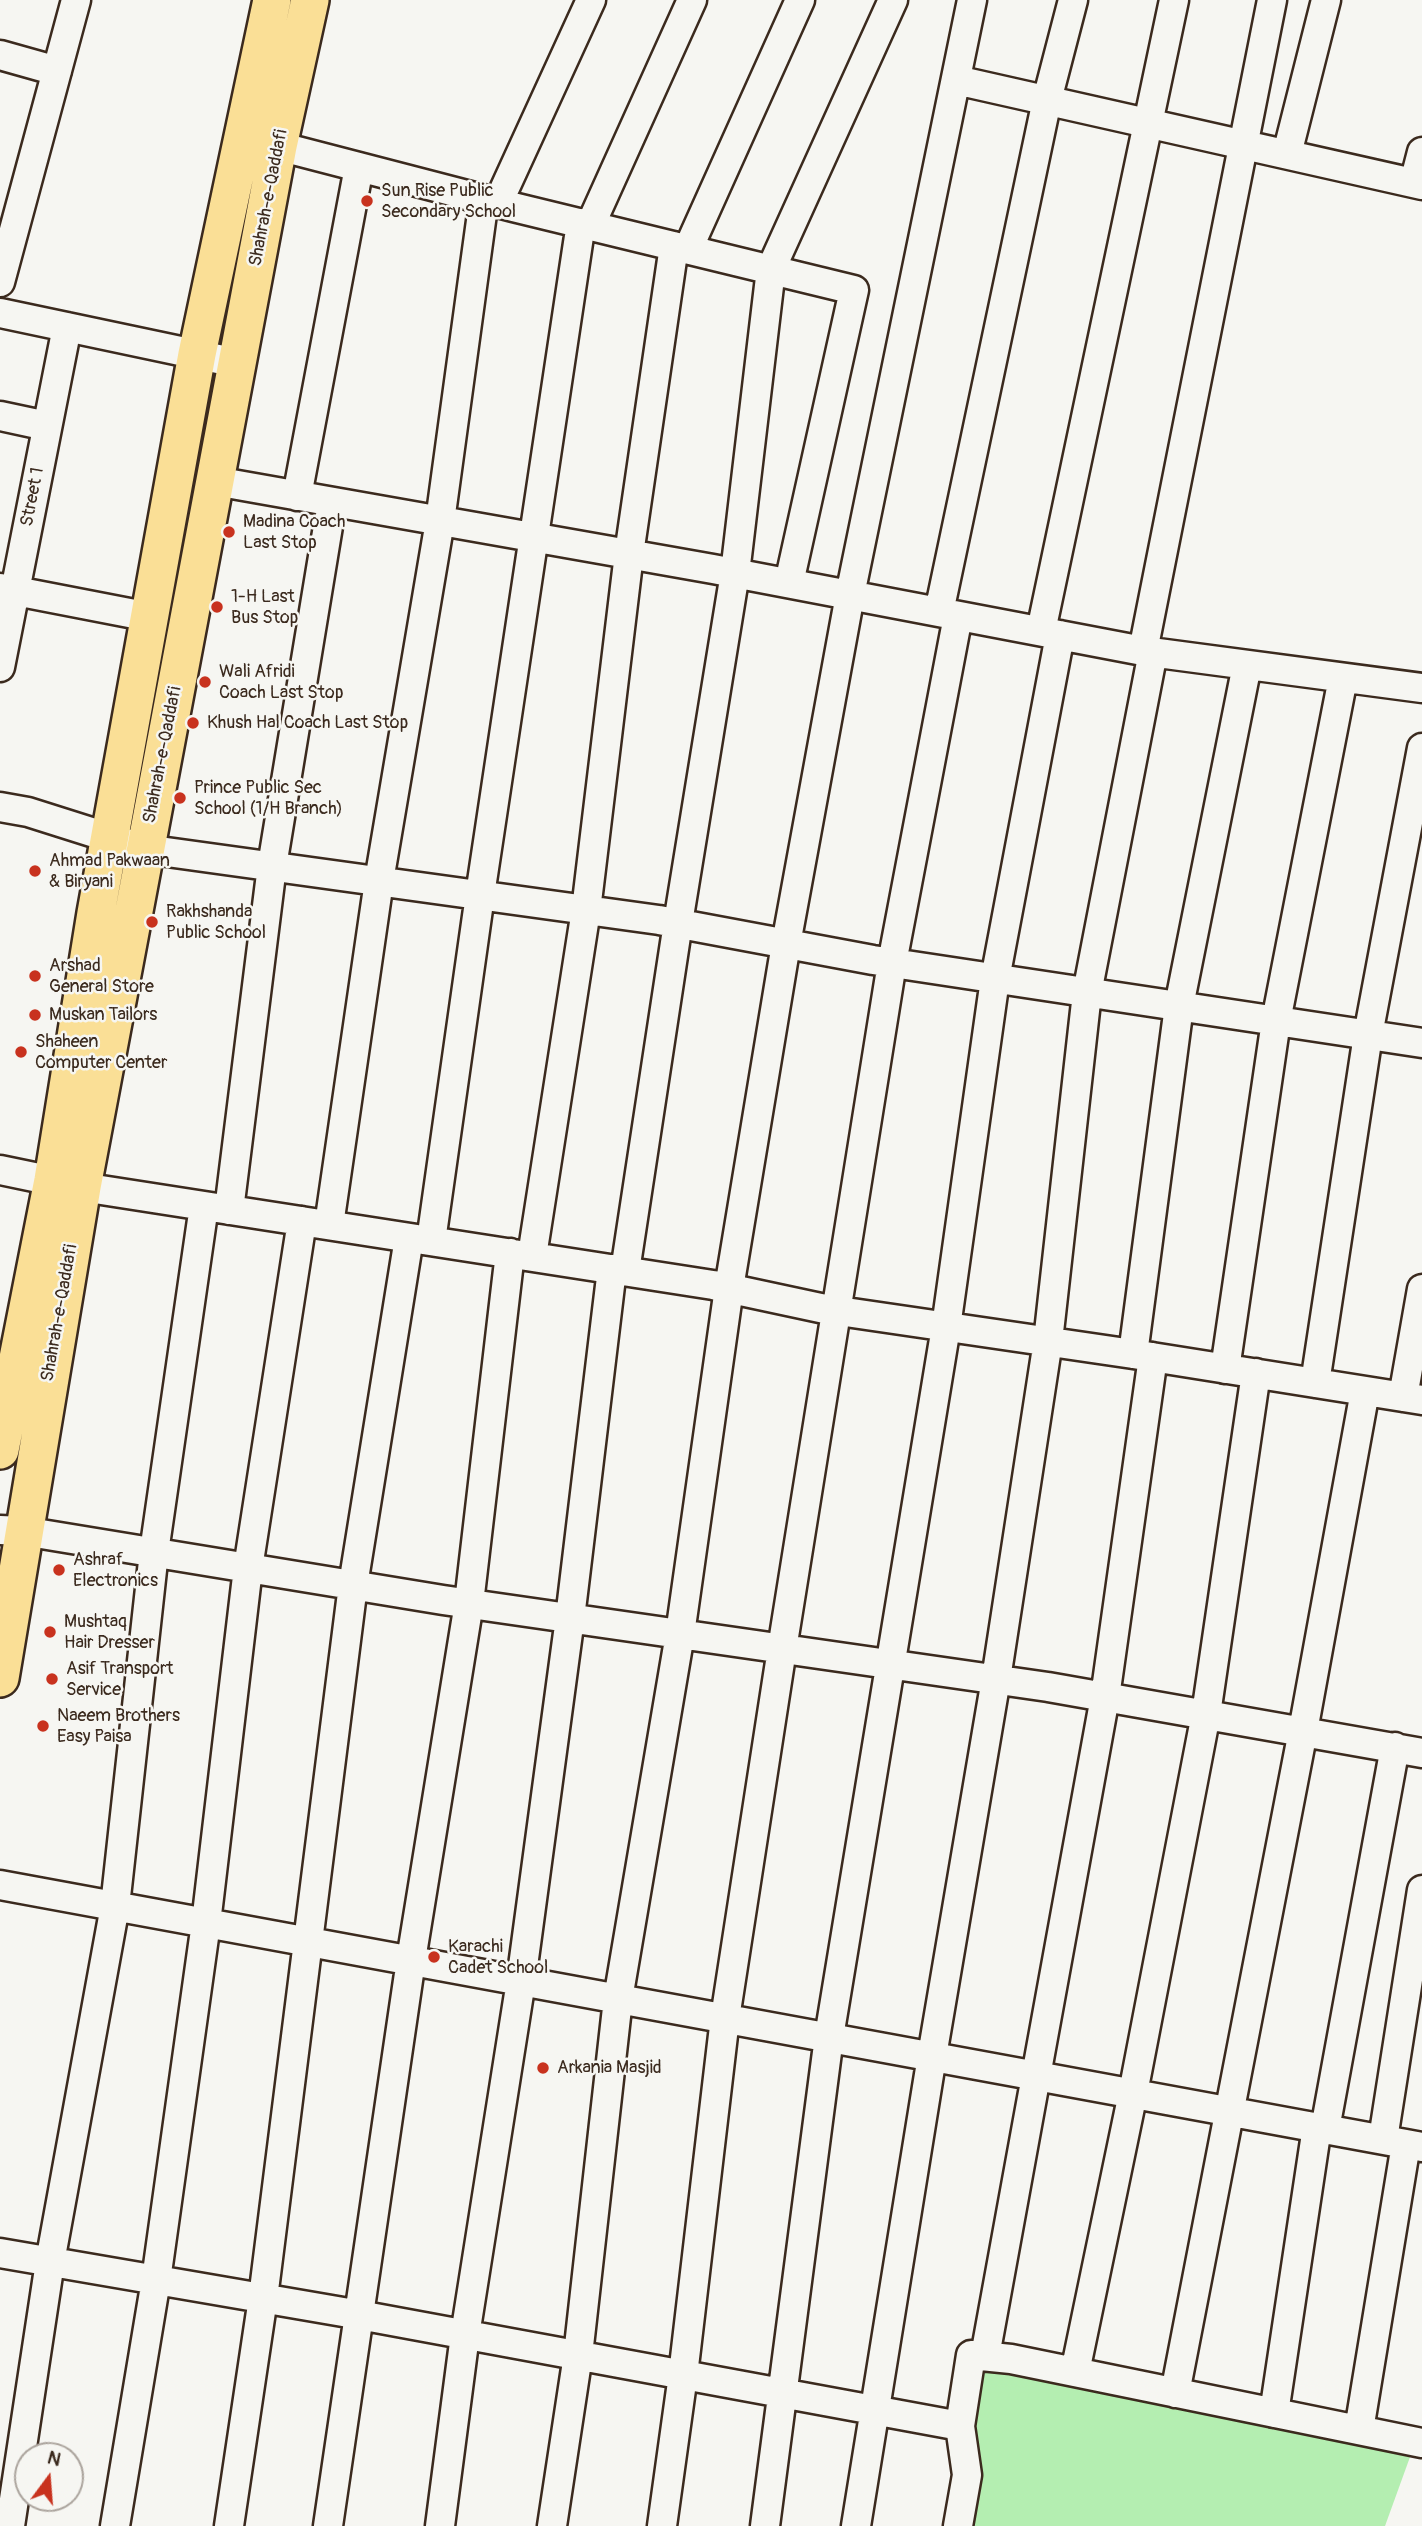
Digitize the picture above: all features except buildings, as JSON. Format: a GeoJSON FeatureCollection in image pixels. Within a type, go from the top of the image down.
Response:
{"type":"FeatureCollection","features":[{"type":"Feature","properties":{"kind":"main road","name":"Shahrah-e-Qaddafi"},"geometry":{"type":"LineString","coordinates":[[0,1678],[12,1531],[67,1184],[110,836],[197,354],[272,0]]}},
{"type":"Feature","properties":{"kind":"main road","name":"Shahrah-e-Qaddafi"},"geometry":{"type":"LineString","coordinates":[[0,1450],[67,1184],[145,849],[278,146],[310,0]]}},
{"type":"Feature","properties":{"kind":"street"},"geometry":{"type":"LineString","coordinates":[[0,282],[76,0]]}},
{"type":"Feature","properties":{"kind":"street"},"geometry":{"type":"LineString","coordinates":[[115,2526],[156,2280],[206,1923],[248,1568],[316,1223],[379,881],[491,201],[590,0]]}},
{"type":"Feature","properties":{"kind":"street"},"geometry":{"type":"LineString","coordinates":[[229,2526],[263,2298],[353,1585],[420,1239],[480,895],[586,225],[692,0]]}},
{"type":"Feature","properties":{"kind":"street"},"geometry":{"type":"LineString","coordinates":[[328,2526],[411,1960],[470,1603],[521,1255],[586,910],[629,554],[681,248],[800,0]]}},
{"type":"Feature","properties":{"kind":"street"},"geometry":{"type":"LineString","coordinates":[[440,2526],[465,2335],[521,1981],[618,1270],[735,573],[771,270],[893,0]]}},
{"type":"Feature","properties":{"kind":"street"},"geometry":{"type":"LineString","coordinates":[[552,2526],[578,2355],[618,1999],[680,1634],[729,1288],[786,944],[850,595],[972,0]]}},
{"type":"Feature","properties":{"kind":"street"},"geometry":{"type":"LineString","coordinates":[[662,2526],[683,2375],[725,2018],[948,614],[1047,100],[1073,0]]}},
{"type":"Feature","properties":{"kind":"street"},"geometry":{"type":"LineString","coordinates":[[765,2526],[829,2038],[946,1327],[995,979],[1050,633],[1174,0]]}},
{"type":"Feature","properties":{"kind":"street"},"geometry":{"type":"LineString","coordinates":[[856,2526],[996,1679],[1048,1341],[1087,993],[1148,652],[1272,0]]}},
{"type":"Feature","properties":{"kind":"street"},"geometry":{"type":"LineString","coordinates":[[1287,154],[1326,0]]}},
{"type":"Feature","properties":{"kind":"street"},"geometry":{"type":"LineString","coordinates":[[0,55],[57,71]]}},
{"type":"Feature","properties":{"kind":"street"},"geometry":{"type":"LineString","coordinates":[[956,80],[1418,184],[1422,152]]}},
{"type":"Feature","properties":{"kind":"street"},"geometry":{"type":"LineString","coordinates":[[278,146],[854,290],[789,583]]}},
{"type":"Feature","properties":{"kind":"street"},"geometry":{"type":"LineString","coordinates":[[297,496],[359,167]]}},
{"type":"Feature","properties":{"kind":"street"},"geometry":{"type":"LineString","coordinates":[[0,313],[237,363]]}},
{"type":"Feature","properties":{"kind":"street","name":"Street 1"},"geometry":{"type":"LineString","coordinates":[[0,667],[7,589],[47,426],[67,327]]}},
{"type":"Feature","properties":{"kind":"street"},"geometry":{"type":"LineString","coordinates":[[0,416],[47,426]]}},
{"type":"Feature","properties":{"kind":"street"},"geometry":{"type":"LineString","coordinates":[[215,481],[735,573],[1148,652],[1422,688]]}},
{"type":"Feature","properties":{"kind":"street"},"geometry":{"type":"LineString","coordinates":[[10,2526],[50,2262],[115,1906],[154,1552],[217,1208],[332,502]]}},
{"type":"Feature","properties":{"kind":"street"},"geometry":{"type":"LineString","coordinates":[[7,589],[150,617]]}},
{"type":"Feature","properties":{"kind":"street"},"geometry":{"type":"LineString","coordinates":[[985,2356],[1105,1697],[1178,1006],[1247,665]]}},
{"type":"Feature","properties":{"kind":"street"},"geometry":{"type":"LineString","coordinates":[[1225,1369],[1276,1021],[1343,678]]}},
{"type":"Feature","properties":{"kind":"street"},"geometry":{"type":"LineString","coordinates":[[1315,1383],[1368,1035],[1422,748]]}},
{"type":"Feature","properties":{"kind":"street"},"geometry":{"type":"LineString","coordinates":[[0,807],[110,836],[145,849],[678,923],[892,963],[1422,1043]]}},
{"type":"Feature","properties":{"kind":"street"},"geometry":{"type":"LineString","coordinates":[[0,1170],[67,1184],[729,1288],[837,1311],[1143,1355],[1412,1399],[1422,1289]]}},
{"type":"Feature","properties":{"kind":"street"},"geometry":{"type":"LineString","coordinates":[[1075,2372],[1133,2093],[1206,1714],[1256,1373]]}},
{"type":"Feature","properties":{"kind":"street"},"geometry":{"type":"LineString","coordinates":[[1175,2393],[1303,1731],[1365,1391]]}},
{"type":"Feature","properties":{"kind":"street"},"geometry":{"type":"LineString","coordinates":[[12,1531],[470,1603],[996,1679],[1415,1749],[1321,2128],[1274,2413]]}},
{"type":"Feature","properties":{"kind":"street"},"geometry":{"type":"LineString","coordinates":[[0,1885],[1404,2143]]}},
{"type":"Feature","properties":{"kind":"street"},"geometry":{"type":"LineString","coordinates":[[1359,2430],[1404,2143],[1422,1889]]}},
{"type":"Feature","properties":{"kind":"street"},"geometry":{"type":"LineString","coordinates":[[0,2253],[359,2315],[960,2426]]}},
{"type":"Feature","properties":{"kind":"street"},"geometry":{"type":"LineString","coordinates":[[958,2526],[967,2476],[960,2426],[971,2355],[1075,2372],[1422,2443]]}},
{"type":"Feature","properties":{"kind":"green space"},"geometry":{"type":"Polygon","coordinates":[[[994,2365],[1410,2457],[1385,2526],[968,2526],[974,2383],[994,2365]]]}},
{"type":"Feature","properties":{"kind":"place","name":"Sun Rise Public Secondary School"},"geometry":{"type":"Point","coordinates":[367,201]}},
{"type":"Feature","properties":{"kind":"place","name":"Madina Coach Last Stop"},"geometry":{"type":"Point","coordinates":[229,532]}},
{"type":"Feature","properties":{"kind":"place","name":"1-H Last Bus Stop"},"geometry":{"type":"Point","coordinates":[217,607]}},
{"type":"Feature","properties":{"kind":"place","name":"Wali Afridi Coach Last Stop"},"geometry":{"type":"Point","coordinates":[205,682]}},
{"type":"Feature","properties":{"kind":"place","name":"Khush Hal Coach Last Stop"},"geometry":{"type":"Point","coordinates":[193,723]}},
{"type":"Feature","properties":{"kind":"place","name":"Prince Public Sec School (1/H Branch)"},"geometry":{"type":"Point","coordinates":[180,798]}},
{"type":"Feature","properties":{"kind":"place","name":"Ahmad Pakwaan & Biryani"},"geometry":{"type":"Point","coordinates":[35,871]}},
{"type":"Feature","properties":{"kind":"place","name":"Rakhshanda Public School"},"geometry":{"type":"Point","coordinates":[152,922]}},
{"type":"Feature","properties":{"kind":"place","name":"Arshad General Store"},"geometry":{"type":"Point","coordinates":[35,976]}},
{"type":"Feature","properties":{"kind":"place","name":"Muskan Tailors"},"geometry":{"type":"Point","coordinates":[35,1015]}},
{"type":"Feature","properties":{"kind":"place","name":"Shaheen Computer Center"},"geometry":{"type":"Point","coordinates":[21,1052]}},
{"type":"Feature","properties":{"kind":"place","name":"Ashraf Electronics"},"geometry":{"type":"Point","coordinates":[59,1570]}},
{"type":"Feature","properties":{"kind":"place","name":"Mushtaq Hair Dresser"},"geometry":{"type":"Point","coordinates":[50,1632]}},
{"type":"Feature","properties":{"kind":"place","name":"Asif Transport Service"},"geometry":{"type":"Point","coordinates":[52,1679]}},
{"type":"Feature","properties":{"kind":"place","name":"Naeem Brothers Easy Paisa"},"geometry":{"type":"Point","coordinates":[43,1726]}},
{"type":"Feature","properties":{"kind":"place","name":"Karachi Cadet School"},"geometry":{"type":"Point","coordinates":[434,1957]}},
{"type":"Feature","properties":{"kind":"place","name":"Arkania Masjid"},"geometry":{"type":"Point","coordinates":[543,2068]}}]}
